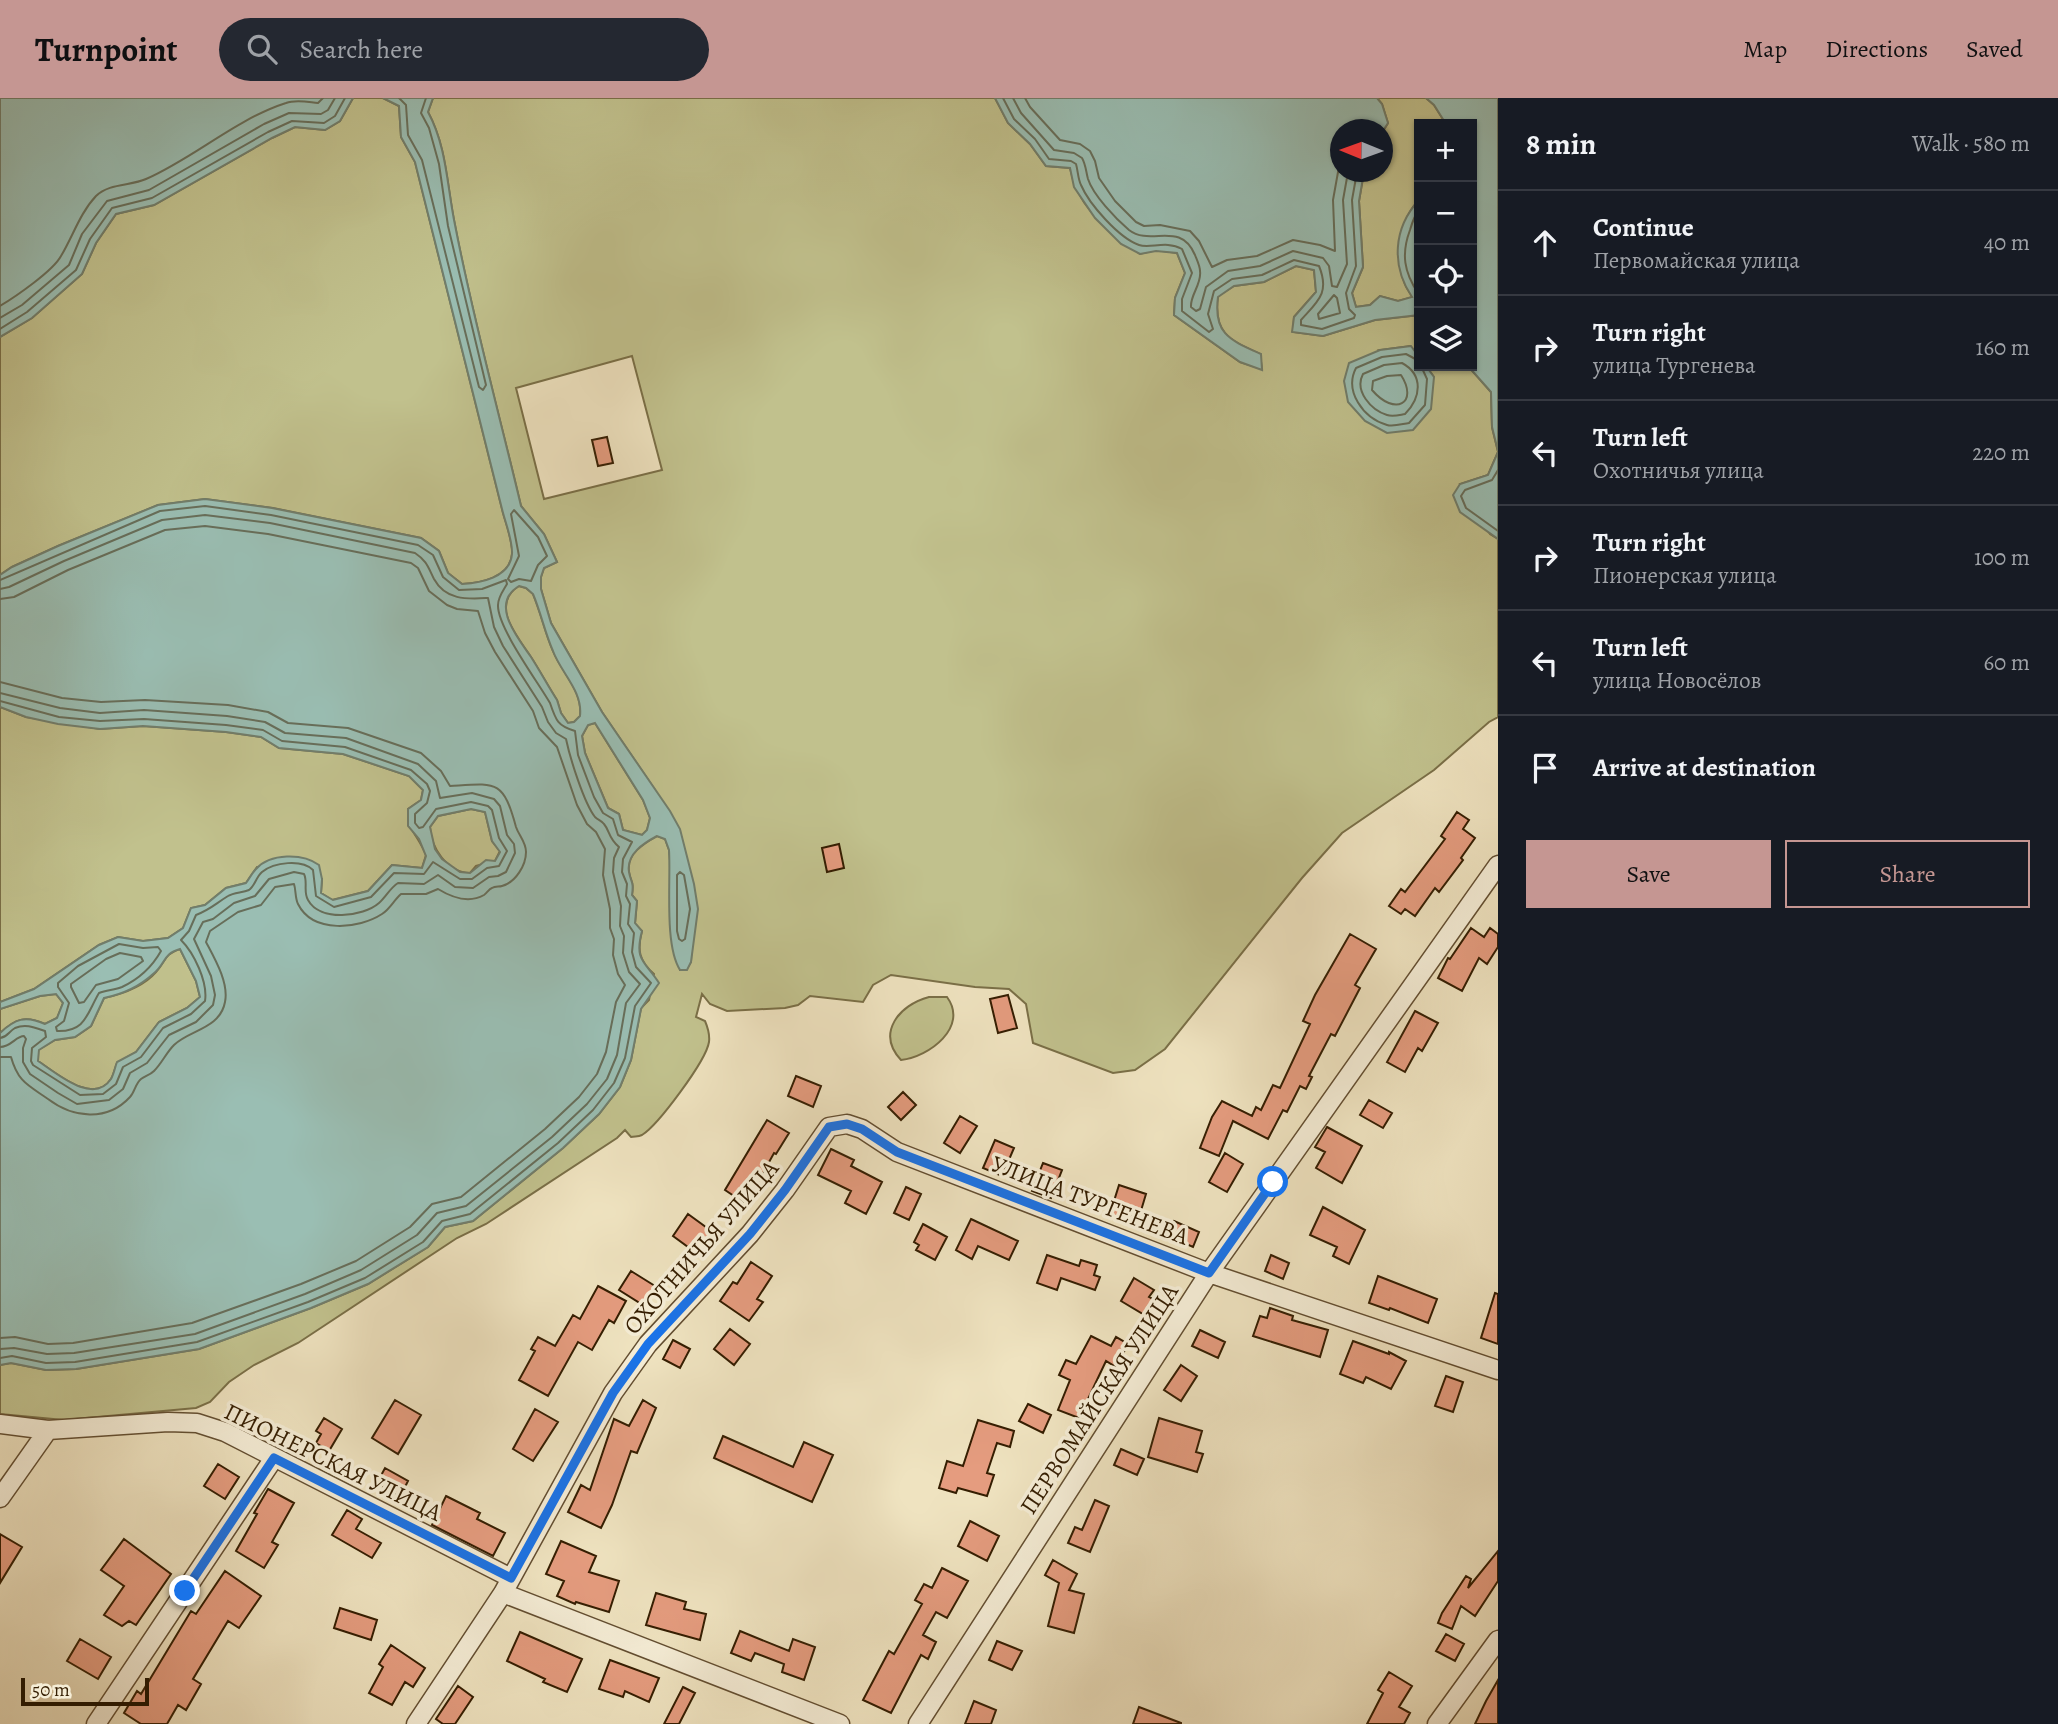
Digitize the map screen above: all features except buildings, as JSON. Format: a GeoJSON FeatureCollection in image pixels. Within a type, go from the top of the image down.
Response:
{"type":"FeatureCollection","features":[{"type":"Feature","properties":{"kind":"street","name":"ПЕРВОМАЙСКАЯ УЛИЦА"},"geometry":{"type":"LineString","coordinates":[[918,1724],[1209,1273],[1498,865]]}},
{"type":"Feature","properties":{"kind":"street","name":"УЛИЦА ТУРГЕНЕВА"},"geometry":{"type":"LineString","coordinates":[[829,1127],[847,1124],[862,1129],[897,1152],[1209,1273],[1498,1370]]}},
{"type":"Feature","properties":{"kind":"street","name":"ОХОТНИЧЬЯ УЛИЦА"},"geometry":{"type":"LineString","coordinates":[[416,1724],[507,1585],[613,1393],[648,1344],[750,1234],[829,1127]]}},
{"type":"Feature","properties":{"kind":"street","name":"ПИОНЕРСКАЯ УЛИЦА"},"geometry":{"type":"LineString","coordinates":[[0,1424],[48,1430],[139,1423],[197,1423],[225,1432],[507,1585],[840,1724]]}},
{"type":"Feature","properties":{"kind":"street"},"geometry":{"type":"LineString","coordinates":[[0,1498],[48,1430]]}},
{"type":"Feature","properties":{"kind":"street"},"geometry":{"type":"LineString","coordinates":[[96,1724],[274,1458]]}},
{"type":"Feature","properties":{"kind":"street"},"geometry":{"type":"LineString","coordinates":[[1437,1724],[1498,1640]]}},
{"type":"Feature","properties":{"kind":"green space"},"geometry":{"type":"Polygon","coordinates":[[[353,98],[383,98],[399,106],[401,137],[415,162],[510,537],[512,554],[506,569],[493,578],[462,584],[448,573],[439,551],[421,538],[273,508],[205,499],[158,505],[58,546],[0,575],[0,337],[32,318],[82,274],[96,243],[116,214],[154,205],[295,127],[325,130],[340,121],[353,98]]]}},
{"type":"Feature","properties":{"kind":"green space"},"geometry":{"type":"Polygon","coordinates":[[[433,98],[995,98],[1008,123],[1030,144],[1046,166],[1070,168],[1080,196],[1106,227],[1140,254],[1156,250],[1177,253],[1185,273],[1175,298],[1174,315],[1240,362],[1262,369],[1260,354],[1232,340],[1221,327],[1217,309],[1218,296],[1234,286],[1264,282],[1296,266],[1314,270],[1316,292],[1294,317],[1293,332],[1323,336],[1375,320],[1414,316],[1414,351],[1410,346],[1380,350],[1414,367],[1414,371],[1422,371],[1434,377],[1430,371],[1472,371],[1491,392],[1492,427],[1498,452],[1488,475],[1460,484],[1490,534],[1498,539],[1498,717],[1434,770],[1342,833],[1302,878],[1165,1049],[1135,1070],[1113,1073],[1033,1043],[1026,1004],[1009,989],[891,975],[873,985],[863,1002],[810,996],[798,1005],[785,1008],[727,1011],[710,1004],[702,994],[696,1017],[705,1021],[708,1029],[709,1042],[706,1051],[680,1092],[659,1119],[642,1135],[631,1137],[625,1130],[617,1138],[486,1224],[457,1238],[298,1343],[254,1365],[229,1382],[210,1402],[196,1408],[64,1420],[0,1414],[0,1365],[11,1363],[46,1370],[76,1369],[199,1349],[311,1308],[368,1284],[428,1247],[445,1227],[473,1221],[563,1148],[599,1114],[620,1087],[631,1060],[641,1008],[649,1000],[654,974],[640,955],[642,931],[635,924],[637,901],[632,895],[629,866],[637,850],[657,836],[665,839],[669,850],[680,970],[686,970],[691,962],[692,938],[655,790],[602,712],[551,623],[541,589],[541,577],[544,568],[557,562],[544,534],[521,506],[470,295],[443,153],[428,112],[433,98]],[[632,356],[516,388],[544,499],[662,470],[632,356]]]}},
{"type":"Feature","properties":{"kind":"green space"},"geometry":{"type":"Polygon","coordinates":[[[1377,98],[1426,98],[1443,119],[1414,119],[1414,206],[1405,222],[1400,248],[1402,274],[1413,297],[1398,301],[1380,296],[1370,305],[1356,307],[1352,293],[1363,267],[1359,201],[1362,182],[1393,182],[1393,119],[1387,119],[1377,98]]]}},
{"type":"Feature","properties":{"kind":"green space"},"geometry":{"type":"Polygon","coordinates":[[[519,586],[533,594],[553,651],[575,690],[580,716],[574,722],[568,723],[561,713],[557,700],[509,621],[506,602],[519,586]]]}},
{"type":"Feature","properties":{"kind":"green space"},"geometry":{"type":"Polygon","coordinates":[[[0,707],[26,717],[100,729],[143,726],[261,737],[279,748],[343,754],[409,776],[423,790],[421,800],[408,809],[412,828],[426,855],[422,868],[392,865],[368,891],[332,900],[321,893],[322,879],[257,867],[246,883],[226,888],[205,905],[191,908],[183,928],[168,938],[143,941],[118,937],[99,945],[34,989],[0,1002],[0,707]]]}},
{"type":"Feature","properties":{"kind":"green space"},"geometry":{"type":"Polygon","coordinates":[[[595,723],[643,800],[650,818],[647,830],[642,835],[623,830],[619,814],[608,808],[585,753],[582,736],[588,725],[595,723]]]}},
{"type":"Feature","properties":{"kind":"green space"},"geometry":{"type":"Polygon","coordinates":[[[471,809],[485,812],[492,841],[500,851],[495,861],[476,866],[470,873],[447,864],[433,843],[430,827],[438,816],[471,809]]]}},
{"type":"Feature","properties":{"kind":"green space"},"geometry":{"type":"Polygon","coordinates":[[[180,949],[196,981],[200,997],[187,1008],[159,1022],[136,1052],[117,1063],[111,1079],[103,1086],[84,1088],[64,1079],[38,1061],[38,1050],[55,1040],[75,1037],[91,1026],[104,998],[139,986],[156,972],[168,956],[180,949]]]}},
{"type":"Feature","properties":{"kind":"green space"},"geometry":{"type":"Polygon","coordinates":[[[56,994],[63,1003],[57,1018],[45,1024],[21,1020],[0,1033],[0,1009],[40,996],[56,994]]]}},
{"type":"Feature","properties":{"kind":"green space"},"geometry":{"type":"Polygon","coordinates":[[[929,997],[947,997],[953,1019],[949,1029],[934,1047],[912,1058],[901,1060],[891,1040],[894,1021],[908,1006],[929,997]]]}},
{"type":"Feature","properties":{"kind":"water"},"geometry":{"type":"Polygon","coordinates":[[[0,98],[353,98],[340,121],[325,130],[295,127],[154,205],[116,214],[96,243],[82,274],[32,318],[0,337],[0,98]]]}},
{"type":"Feature","properties":{"kind":"water"},"geometry":{"type":"Polygon","coordinates":[[[383,98],[433,98],[428,112],[443,153],[470,295],[521,506],[544,534],[557,562],[544,568],[541,577],[541,589],[551,623],[602,712],[680,829],[698,909],[691,962],[687,970],[680,970],[675,959],[669,912],[669,850],[665,839],[657,836],[633,855],[629,872],[632,895],[637,901],[635,923],[642,931],[640,955],[659,983],[641,1009],[631,1060],[620,1087],[599,1114],[563,1148],[473,1221],[445,1227],[428,1247],[368,1284],[199,1349],[76,1369],[46,1370],[11,1363],[0,1365],[0,1033],[11,1024],[26,1019],[45,1024],[57,1018],[63,1003],[56,994],[40,996],[0,1009],[0,1002],[34,989],[99,945],[118,937],[143,941],[168,938],[183,928],[191,908],[205,905],[226,888],[246,883],[256,869],[269,860],[287,856],[304,858],[319,865],[321,893],[333,900],[368,891],[392,865],[422,868],[426,856],[419,839],[408,826],[408,809],[421,800],[423,790],[409,776],[343,754],[279,748],[261,737],[143,726],[100,729],[26,717],[0,707],[0,575],[58,546],[158,505],[205,499],[272,508],[421,538],[439,551],[448,573],[462,584],[493,578],[506,569],[512,554],[510,537],[415,162],[401,137],[399,106],[383,98]],[[519,586],[510,593],[506,602],[509,621],[557,700],[561,713],[568,723],[574,722],[580,716],[578,698],[553,651],[533,594],[519,586]],[[595,723],[588,725],[582,736],[585,753],[608,808],[619,814],[623,830],[642,835],[647,830],[650,818],[643,800],[595,723]],[[471,809],[438,816],[430,827],[435,849],[442,859],[460,872],[470,873],[486,860],[495,861],[500,852],[492,841],[485,812],[471,809]],[[180,949],[174,951],[142,983],[104,998],[91,1026],[75,1037],[55,1040],[39,1050],[38,1061],[64,1079],[84,1088],[103,1086],[111,1079],[117,1062],[136,1052],[159,1022],[187,1008],[200,997],[196,981],[180,949]]]}},
{"type":"Feature","properties":{"kind":"water"},"geometry":{"type":"Polygon","coordinates":[[[995,98],[1377,98],[1387,119],[1330,119],[1330,182],[1362,182],[1359,201],[1363,267],[1352,293],[1356,307],[1370,305],[1380,296],[1398,301],[1412,297],[1401,273],[1398,247],[1404,223],[1414,206],[1414,316],[1375,320],[1323,336],[1292,332],[1294,317],[1316,292],[1314,270],[1296,266],[1264,282],[1234,286],[1218,297],[1218,320],[1221,328],[1232,340],[1261,354],[1262,370],[1240,362],[1174,315],[1175,298],[1185,273],[1177,253],[1156,251],[1140,254],[1121,244],[1095,218],[1074,187],[1070,168],[1046,166],[1030,144],[1008,123],[995,98]]]}},
{"type":"Feature","properties":{"kind":"water"},"geometry":{"type":"Polygon","coordinates":[[[1426,98],[1498,98],[1498,451],[1492,427],[1491,392],[1472,371],[1477,371],[1477,119],[1443,119],[1426,98]]]}},
{"type":"Feature","properties":{"kind":"water"},"geometry":{"type":"Polygon","coordinates":[[[1411,346],[1414,350],[1414,371],[1430,371],[1434,377],[1431,409],[1413,430],[1387,433],[1365,421],[1348,402],[1344,381],[1349,363],[1380,350],[1411,346]]]}},
{"type":"Feature","properties":{"kind":"water"},"geometry":{"type":"Polygon","coordinates":[[[1498,452],[1498,539],[1460,512],[1453,495],[1460,484],[1488,475],[1498,452]]]}},
{"type":"Feature","properties":{"kind":"route"},"geometry":{"type":"LineString","coordinates":[[185,1591],[274,1458],[511,1578],[613,1393],[648,1344],[750,1234],[829,1127],[847,1124],[862,1129],[897,1152],[1209,1273],[1273,1182]]}}]}
